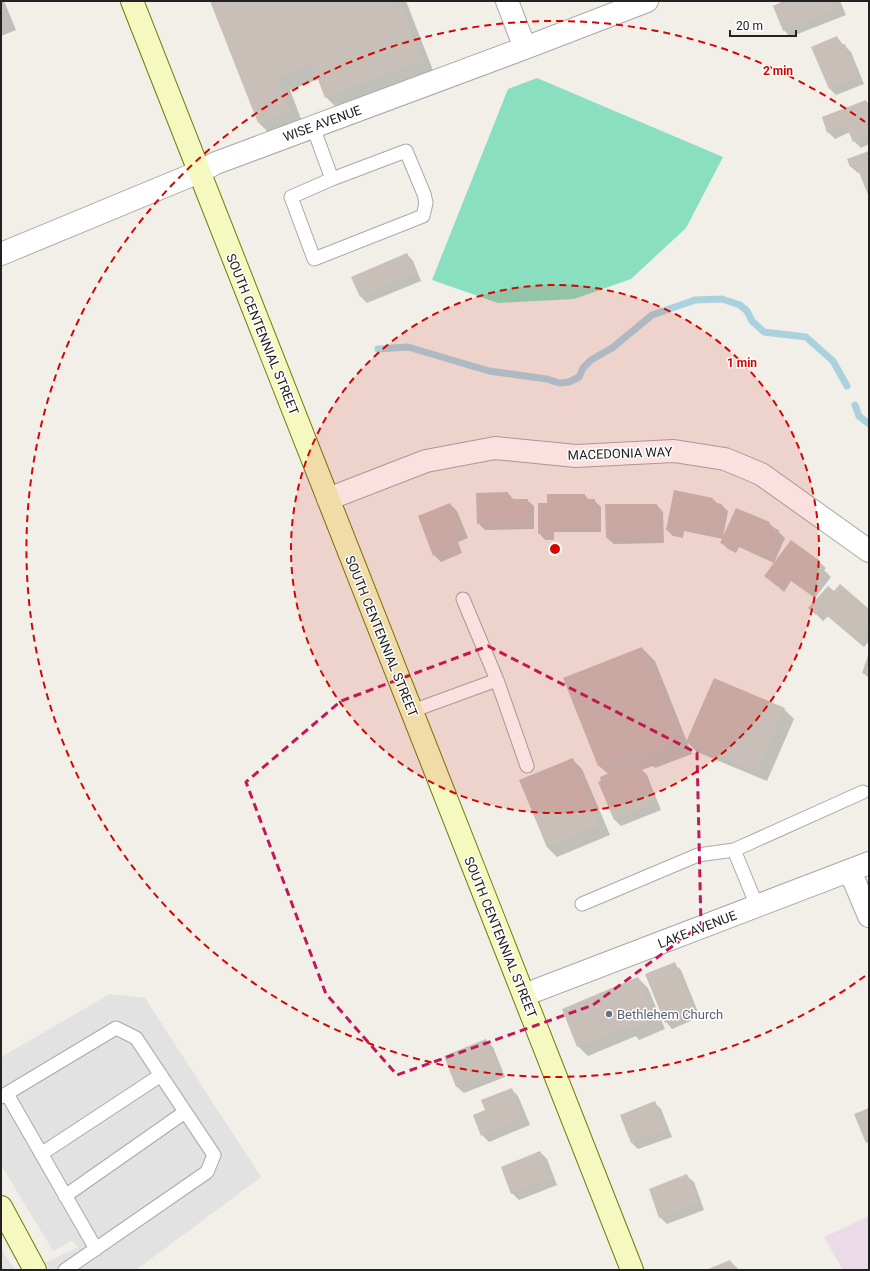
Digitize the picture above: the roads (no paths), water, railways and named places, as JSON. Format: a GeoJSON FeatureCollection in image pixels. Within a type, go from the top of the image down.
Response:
{"type":"FeatureCollection","features":[{"type":"Feature","properties":{"kind":"street","name":"SOUTH CENTENNIAL STREET"},"geometry":{"type":"LineString","coordinates":[[132,1],[632,1270]]}},
{"type":"Feature","properties":{"kind":"street"},"geometry":{"type":"LineString","coordinates":[[507,1],[525,48]]}},
{"type":"Feature","properties":{"kind":"street","name":"WISE AVENUE"},"geometry":{"type":"LineString","coordinates":[[1,254],[199,172],[216,162],[525,48],[647,1]]}},
{"type":"Feature","properties":{"kind":"street","name":"MACEDONIA WAY"},"geometry":{"type":"LineString","coordinates":[[328,499],[426,461],[495,448],[576,456],[674,451],[725,459],[761,474],[869,551]]}},
{"type":"Feature","properties":{"kind":"street"},"geometry":{"type":"LineString","coordinates":[[860,867],[869,916]]}},
{"type":"Feature","properties":{"kind":"street","name":"LAKE AVENUE"},"geometry":{"type":"LineString","coordinates":[[524,995],[860,867]]}},
{"type":"Feature","properties":{"kind":"street"},"geometry":{"type":"LineString","coordinates":[[1,1207],[35,1270]]}},
{"type":"Feature","properties":{"kind":"lane"},"geometry":{"type":"LineString","coordinates":[[313,126],[332,179]]}},
{"type":"Feature","properties":{"kind":"lane"},"geometry":{"type":"LineString","coordinates":[[406,151],[424,194],[426,203],[423,216],[314,259],[291,197],[332,179],[406,151]]}},
{"type":"Feature","properties":{"kind":"lane"},"geometry":{"type":"LineString","coordinates":[[463,599],[497,680],[527,766]]}},
{"type":"Feature","properties":{"kind":"lane"},"geometry":{"type":"LineString","coordinates":[[412,711],[497,680]]}},
{"type":"Feature","properties":{"kind":"lane"},"geometry":{"type":"LineString","coordinates":[[582,904],[698,855],[734,850],[863,792]]}},
{"type":"Feature","properties":{"kind":"lane"},"geometry":{"type":"LineString","coordinates":[[734,850],[757,906]]}},
{"type":"Feature","properties":{"kind":"lane"},"geometry":{"type":"LineString","coordinates":[[65,1270],[96,1249],[208,1172],[214,1155],[136,1038],[116,1028],[4,1096],[41,1154],[96,1249]]}},
{"type":"Feature","properties":{"kind":"lane"},"geometry":{"type":"LineString","coordinates":[[41,1154],[161,1075]]}},
{"type":"Feature","properties":{"kind":"lane"},"geometry":{"type":"LineString","coordinates":[[65,1196],[185,1112]]}},
{"type":"Feature","properties":{"kind":"waterway"},"geometry":{"type":"LineString","coordinates":[[378,349],[408,347],[489,371],[547,379],[559,383],[569,382],[579,377],[583,368],[591,360],[612,348],[652,315],[695,300],[722,299],[740,305],[747,311],[752,321],[764,332],[806,337],[833,361],[847,386]]}},
{"type":"Feature","properties":{"kind":"waterway"},"geometry":{"type":"LineString","coordinates":[[855,405],[859,416],[869,424]]}},
{"type":"Feature","properties":{"kind":"place","name":"Bethlehem Church"},"geometry":{"type":"Point","coordinates":[609,1014]}}]}
